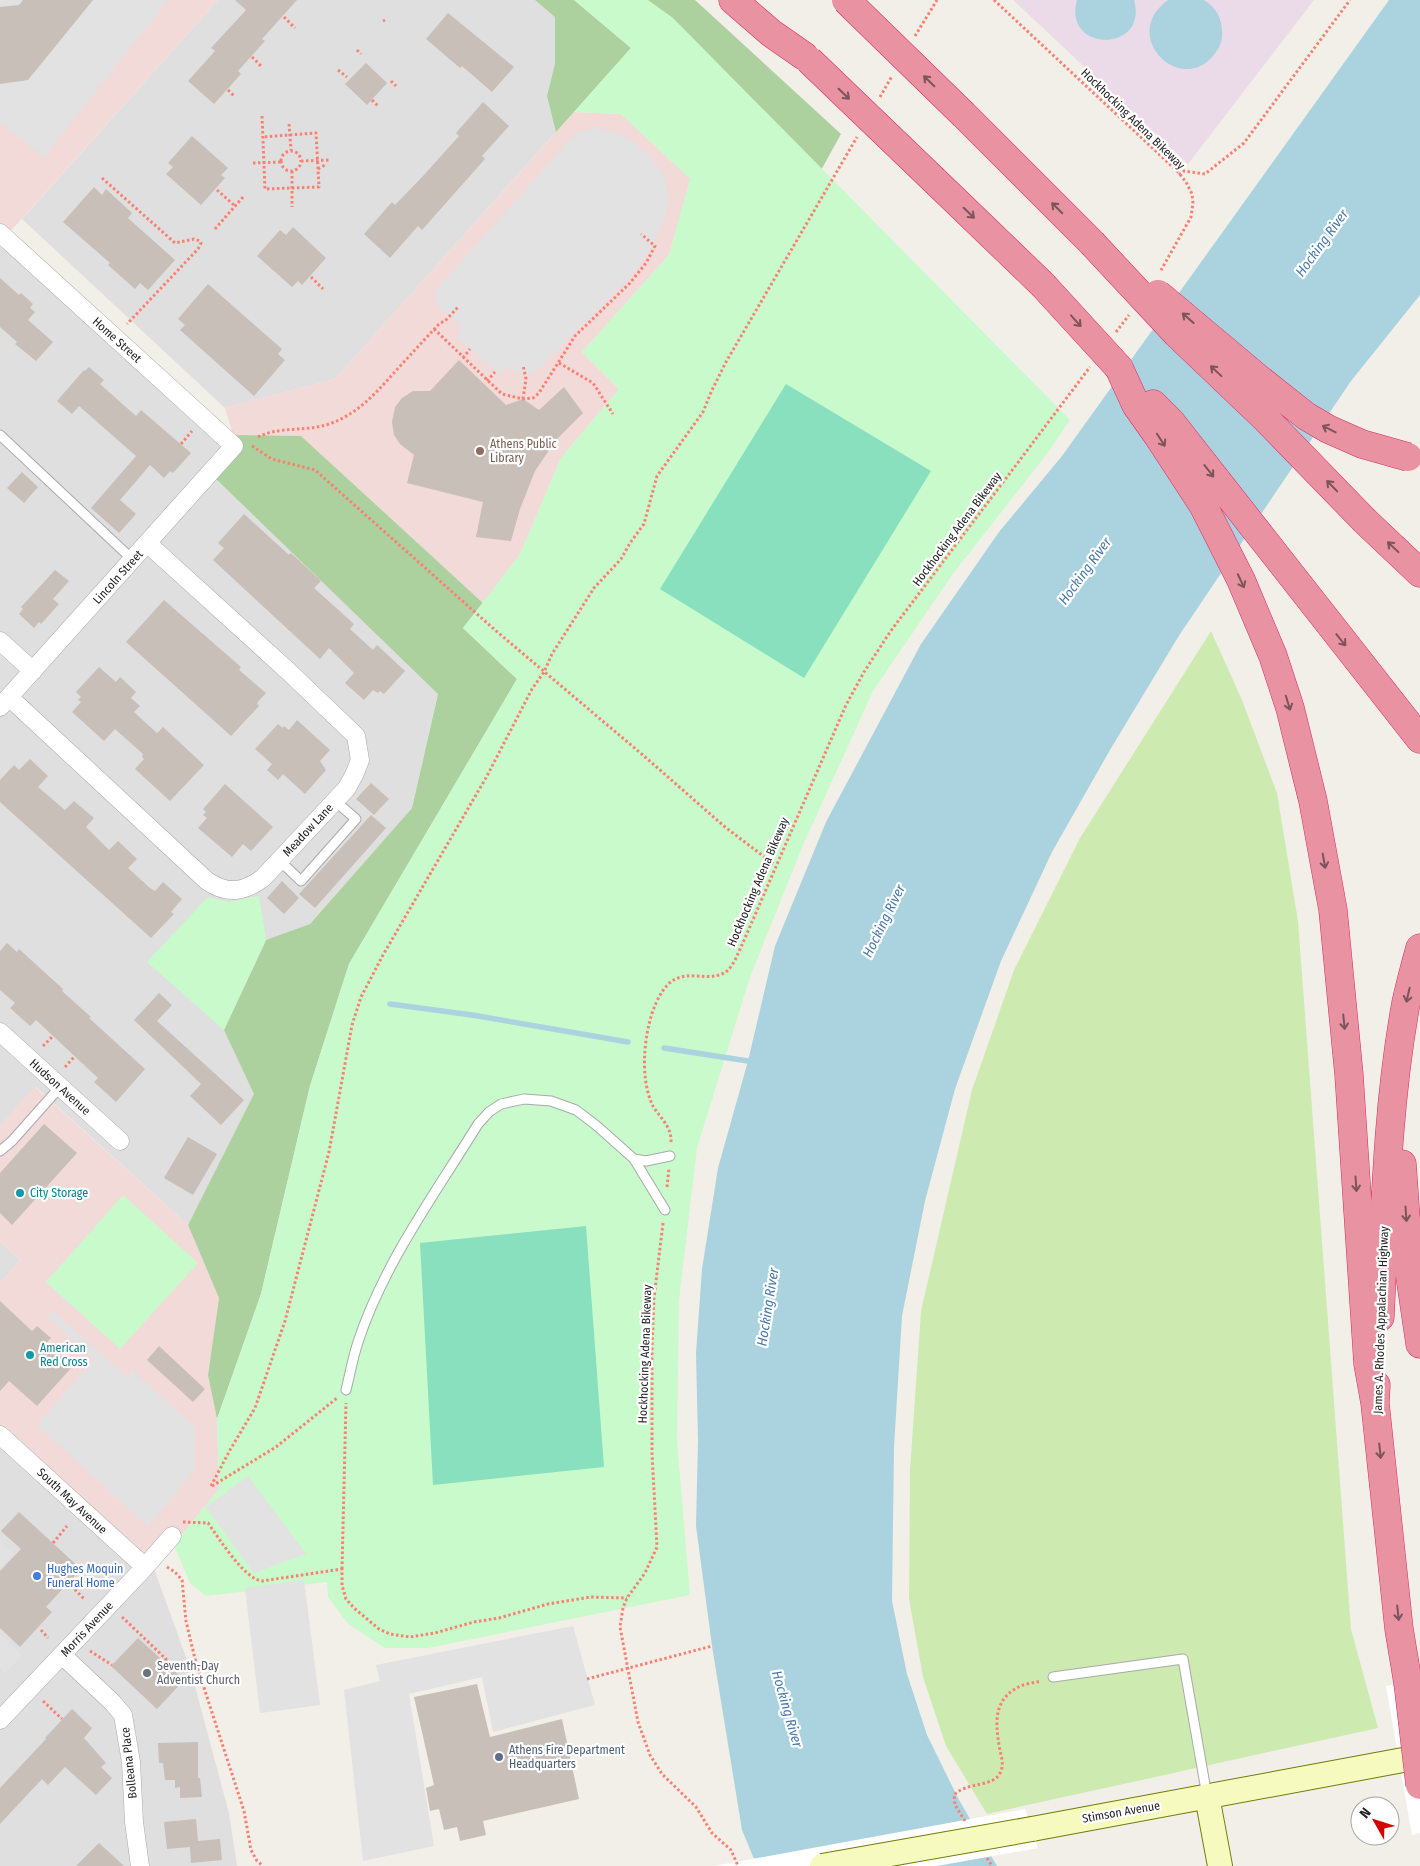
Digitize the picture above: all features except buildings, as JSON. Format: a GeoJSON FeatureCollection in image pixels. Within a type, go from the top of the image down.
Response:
{"type":"FeatureCollection","features":[{"type":"Feature","properties":{"kind":"highway"},"geometry":{"type":"LineString","coordinates":[[733,0],[771,33],[806,58]]}},
{"type":"Feature","properties":{"kind":"highway"},"geometry":{"type":"LineString","coordinates":[[752,0],[806,58],[1043,285],[1171,422],[1414,732]]}},
{"type":"Feature","properties":{"kind":"highway"},"geometry":{"type":"LineString","coordinates":[[846,0],[1092,243],[1177,334],[1264,417],[1365,521],[1420,572]]}},
{"type":"Feature","properties":{"kind":"highway"},"geometry":{"type":"LineString","coordinates":[[1092,243],[1181,311],[1258,378],[1306,416],[1328,430],[1362,444],[1414,458]]}},
{"type":"Feature","properties":{"kind":"highway"},"geometry":{"type":"LineString","coordinates":[[1119,368],[1136,405],[1202,505],[1241,580],[1274,656],[1290,708],[1313,801],[1332,910],[1349,1075],[1368,1364],[1375,1403]]}},
{"type":"Feature","properties":{"kind":"highway","name":"James A. Rhodes Appalachian Highway"},"geometry":{"type":"LineString","coordinates":[[1420,948],[1406,1002],[1395,1078],[1386,1196],[1375,1403],[1400,1629],[1408,1683],[1420,1722]]}},
{"type":"Feature","properties":{"kind":"highway"},"geometry":{"type":"LineString","coordinates":[[1395,1078],[1410,1276],[1420,1344]]}},
{"type":"Feature","properties":{"kind":"highway"},"geometry":{"type":"LineString","coordinates":[[1408,1683],[1420,1785]]}},
{"type":"Feature","properties":{"kind":"main road","name":"Stimson Avenue"},"geometry":{"type":"LineString","coordinates":[[822,1866],[1414,1758]]}},
{"type":"Feature","properties":{"kind":"main road"},"geometry":{"type":"LineString","coordinates":[[1207,1796],[1220,1866]]}},
{"type":"Feature","properties":{"kind":"street","name":"Home Street"},"geometry":{"type":"LineString","coordinates":[[0,233],[241,445]]}},
{"type":"Feature","properties":{"kind":"street","name":"Lincoln Street"},"geometry":{"type":"LineString","coordinates":[[5,702],[148,543],[241,445]]}},
{"type":"Feature","properties":{"kind":"street","name":"Meadow Lane"},"geometry":{"type":"LineString","coordinates":[[5,702],[213,885],[223,890],[238,890],[250,887],[263,878],[347,788],[360,760],[356,736],[148,543]]}},
{"type":"Feature","properties":{"kind":"street"},"geometry":{"type":"LineString","coordinates":[[0,641],[33,671]]}},
{"type":"Feature","properties":{"kind":"street","name":"Hudson Avenue"},"geometry":{"type":"LineString","coordinates":[[0,1032],[120,1141]]}},
{"type":"Feature","properties":{"kind":"street","name":"South May Avenue"},"geometry":{"type":"LineString","coordinates":[[0,1434],[148,1563]]}},
{"type":"Feature","properties":{"kind":"street","name":"Morris Avenue"},"geometry":{"type":"LineString","coordinates":[[0,1720],[172,1536]]}},
{"type":"Feature","properties":{"kind":"street","name":"Bolleana Place"},"geometry":{"type":"LineString","coordinates":[[62,1655],[113,1703],[122,1715],[131,1762],[140,1866]]}},
{"type":"Feature","properties":{"kind":"lane"},"geometry":{"type":"LineString","coordinates":[[0,435],[133,560]]}},
{"type":"Feature","properties":{"kind":"lane"},"geometry":{"type":"LineString","coordinates":[[280,861],[301,881],[356,819],[335,800]]}},
{"type":"Feature","properties":{"kind":"lane"},"geometry":{"type":"LineString","coordinates":[[0,1151],[12,1141],[60,1087]]}},
{"type":"Feature","properties":{"kind":"lane"},"geometry":{"type":"LineString","coordinates":[[346,1390],[358,1342],[380,1289],[408,1236],[478,1124],[489,1112],[501,1104],[524,1099],[551,1101],[576,1110],[598,1126],[634,1159],[665,1210]]}},
{"type":"Feature","properties":{"kind":"lane"},"geometry":{"type":"LineString","coordinates":[[634,1159],[646,1162],[670,1156]]}},
{"type":"Feature","properties":{"kind":"lane"},"geometry":{"type":"LineString","coordinates":[[1053,1677],[1183,1659],[1207,1796]]}},
{"type":"Feature","properties":{"kind":"path"},"geometry":{"type":"LineString","coordinates":[[912,43],[936,0]]}},
{"type":"Feature","properties":{"kind":"path","name":"Hockhocking Adena Bikeway"},"geometry":{"type":"LineString","coordinates":[[994,0],[1179,175],[1192,194],[1192,210],[1184,231],[1156,278]]}},
{"type":"Feature","properties":{"kind":"path"},"geometry":{"type":"LineString","coordinates":[[1179,175],[1184,171],[1205,174],[1244,143],[1350,0]]}},
{"type":"Feature","properties":{"kind":"path"},"geometry":{"type":"LineString","coordinates":[[284,17],[295,28]]}},
{"type":"Feature","properties":{"kind":"path"},"geometry":{"type":"LineString","coordinates":[[357,50],[361,54]]}},
{"type":"Feature","properties":{"kind":"path"},"geometry":{"type":"LineString","coordinates":[[252,58],[261,66]]}},
{"type":"Feature","properties":{"kind":"path"},"geometry":{"type":"LineString","coordinates":[[876,103],[896,69]]}},
{"type":"Feature","properties":{"kind":"path"},"geometry":{"type":"LineString","coordinates":[[338,70],[347,77]]}},
{"type":"Feature","properties":{"kind":"path"},"geometry":{"type":"LineString","coordinates":[[391,81],[396,86]]}},
{"type":"Feature","properties":{"kind":"path"},"geometry":{"type":"LineString","coordinates":[[228,90],[234,96]]}},
{"type":"Feature","properties":{"kind":"path"},"geometry":{"type":"LineString","coordinates":[[372,100],[378,106]]}},
{"type":"Feature","properties":{"kind":"path"},"geometry":{"type":"LineString","coordinates":[[262,116],[264,190],[319,187],[316,133],[263,137]]}},
{"type":"Feature","properties":{"kind":"path"},"geometry":{"type":"LineString","coordinates":[[289,124],[291,150]]}},
{"type":"Feature","properties":{"kind":"path"},"geometry":{"type":"LineString","coordinates":[[346,1390],[281,1444],[211,1486],[255,1408],[286,1321],[329,1152],[352,1025],[361,998],[383,955],[488,776],[552,654],[594,588],[621,560],[630,543],[644,524],[657,476],[703,412],[726,362],[861,129]]}},
{"type":"Feature","properties":{"kind":"path"},"geometry":{"type":"LineString","coordinates":[[279,136],[284,130]]}},
{"type":"Feature","properties":{"kind":"path"},"geometry":{"type":"LineString","coordinates":[[291,150],[298,154],[301,161],[298,168],[292,171],[285,170],[281,162],[283,154],[291,150]]}},
{"type":"Feature","properties":{"kind":"path"},"geometry":{"type":"LineString","coordinates":[[301,161],[330,160]]}},
{"type":"Feature","properties":{"kind":"path"},"geometry":{"type":"LineString","coordinates":[[253,164],[281,162]]}},
{"type":"Feature","properties":{"kind":"path"},"geometry":{"type":"LineString","coordinates":[[318,169],[325,164]]}},
{"type":"Feature","properties":{"kind":"path"},"geometry":{"type":"LineString","coordinates":[[292,171],[292,207]]}},
{"type":"Feature","properties":{"kind":"path"},"geometry":{"type":"LineString","coordinates":[[102,178],[175,244],[194,239],[202,243],[127,324]]}},
{"type":"Feature","properties":{"kind":"path"},"geometry":{"type":"LineString","coordinates":[[217,190],[235,206]]}},
{"type":"Feature","properties":{"kind":"path"},"geometry":{"type":"LineString","coordinates":[[215,229],[243,197]]}},
{"type":"Feature","properties":{"kind":"path"},"geometry":{"type":"LineString","coordinates":[[434,330],[502,394],[523,399],[536,396],[575,336],[630,284],[646,262],[655,246],[641,234]]}},
{"type":"Feature","properties":{"kind":"path"},"geometry":{"type":"LineString","coordinates":[[311,277],[324,289]]}},
{"type":"Feature","properties":{"kind":"path"},"geometry":{"type":"LineString","coordinates":[[258,437],[272,431],[321,427],[349,415],[372,398],[442,321],[449,318],[458,307]]}},
{"type":"Feature","properties":{"kind":"path"},"geometry":{"type":"LineString","coordinates":[[1114,335],[1130,314]]}},
{"type":"Feature","properties":{"kind":"path"},"geometry":{"type":"LineString","coordinates":[[464,358],[470,349]]}},
{"type":"Feature","properties":{"kind":"path"},"geometry":{"type":"LineString","coordinates":[[559,363],[593,383],[613,414]]}},
{"type":"Feature","properties":{"kind":"path","name":"Hockhocking Adena Bikeway"},"geometry":{"type":"LineString","coordinates":[[738,1866],[731,1850],[712,1833],[696,1807],[662,1774],[650,1756],[638,1722],[625,1645],[620,1627],[623,1608],[627,1598],[645,1573],[657,1547],[652,1454],[652,1348],[654,1298],[672,1136],[669,1128],[650,1099],[644,1067],[647,1038],[653,1010],[665,987],[680,976],[720,974],[731,967],[846,705],[864,672],[890,632],[1093,363]]}},
{"type":"Feature","properties":{"kind":"path"},"geometry":{"type":"LineString","coordinates":[[523,365],[526,379],[523,399]]}},
{"type":"Feature","properties":{"kind":"path"},"geometry":{"type":"LineString","coordinates":[[487,381],[496,372]]}},
{"type":"Feature","properties":{"kind":"path"},"geometry":{"type":"LineString","coordinates":[[181,444],[195,428]]}},
{"type":"Feature","properties":{"kind":"path"},"geometry":{"type":"LineString","coordinates":[[241,445],[272,458],[314,470],[544,672],[725,827],[775,865]]}},
{"type":"Feature","properties":{"kind":"path"},"geometry":{"type":"LineString","coordinates":[[346,1390],[342,1585],[346,1599],[380,1629],[390,1634],[410,1637],[499,1618],[548,1604],[591,1597],[627,1598]]}},
{"type":"Feature","properties":{"kind":"path"},"geometry":{"type":"LineString","coordinates":[[183,1522],[208,1523],[245,1571],[256,1581],[262,1582],[342,1569]]}},
{"type":"Feature","properties":{"kind":"path"},"geometry":{"type":"LineString","coordinates":[[53,1543],[67,1526]]}},
{"type":"Feature","properties":{"kind":"path"},"geometry":{"type":"LineString","coordinates":[[148,1563],[175,1572],[182,1580],[186,1621],[196,1663],[244,1811],[251,1850],[257,1861],[263,1866]]}},
{"type":"Feature","properties":{"kind":"path"},"geometry":{"type":"LineString","coordinates":[[68,1582],[84,1599]]}},
{"type":"Feature","properties":{"kind":"path"},"geometry":{"type":"LineString","coordinates":[[121,1617],[166,1660],[164,1662]]}},
{"type":"Feature","properties":{"kind":"path"},"geometry":{"type":"LineString","coordinates":[[40,1630],[48,1638]]}},
{"type":"Feature","properties":{"kind":"path"},"geometry":{"type":"LineString","coordinates":[[587,1679],[712,1646]]}},
{"type":"Feature","properties":{"kind":"path"},"geometry":{"type":"LineString","coordinates":[[89,1650],[112,1665]]}},
{"type":"Feature","properties":{"kind":"path"},"geometry":{"type":"LineString","coordinates":[[969,1828],[955,1804],[954,1795],[960,1789],[994,1780],[1000,1774],[1003,1765],[996,1721],[999,1703],[1015,1688],[1053,1677]]}},
{"type":"Feature","properties":{"kind":"path"},"geometry":{"type":"LineString","coordinates":[[29,1689],[62,1719]]}},
{"type":"Feature","properties":{"kind":"path"},"geometry":{"type":"LineString","coordinates":[[982,1851],[992,1866]]}},
{"type":"Feature","properties":{"kind":"shaded area"},"geometry":{"type":"Polygon","coordinates":[[[0,0],[218,0],[0,243],[0,0]]]}},
{"type":"Feature","properties":{"kind":"shaded area"},"geometry":{"type":"Polygon","coordinates":[[[0,0],[168,0],[44,157],[0,122],[0,0]]]}},
{"type":"Feature","properties":{"kind":"shaded area"},"geometry":{"type":"Polygon","coordinates":[[[218,0],[574,0],[631,48],[335,379],[225,408],[22,219],[218,0]]]}},
{"type":"Feature","properties":{"kind":"shaded area"},"geometry":{"type":"Polygon","coordinates":[[[1013,0],[1314,0],[1188,164],[1013,0]]]}},
{"type":"Feature","properties":{"kind":"shaded area"},"geometry":{"type":"Polygon","coordinates":[[[574,112],[621,114],[691,179],[669,255],[582,352],[619,389],[561,458],[520,554],[483,603],[301,436],[233,435],[225,408],[335,379],[574,112]]]}},
{"type":"Feature","properties":{"kind":"shaded area"},"geometry":{"type":"Polygon","coordinates":[[[597,128],[611,131],[632,140],[649,155],[664,175],[668,195],[667,211],[653,246],[630,278],[535,372],[525,376],[507,367],[500,375],[458,338],[461,325],[437,306],[435,291],[577,132],[597,128]]]}},
{"type":"Feature","properties":{"kind":"shaded area"},"geometry":{"type":"Polygon","coordinates":[[[0,245],[221,447],[215,478],[438,693],[412,808],[310,924],[266,941],[225,1030],[255,1094],[188,1225],[36,1087],[0,1126],[0,245]]]}},
{"type":"Feature","properties":{"kind":"shaded area"},"geometry":{"type":"Polygon","coordinates":[[[35,1087],[188,1225],[219,1298],[208,1375],[217,1419],[219,1489],[154,1569],[0,1426],[0,1283],[20,1260],[0,1241],[0,1126],[35,1087]]]}},
{"type":"Feature","properties":{"kind":"shaded area"},"geometry":{"type":"Polygon","coordinates":[[[0,1241],[20,1260],[0,1283],[0,1241]]]}},
{"type":"Feature","properties":{"kind":"shaded area"},"geometry":{"type":"Polygon","coordinates":[[[52,1310],[128,1378],[131,1369],[195,1427],[195,1470],[148,1526],[37,1425],[94,1359],[47,1316],[52,1310]]]}},
{"type":"Feature","properties":{"kind":"shaded area"},"geometry":{"type":"Polygon","coordinates":[[[0,1426],[154,1569],[190,1668],[229,1813],[237,1866],[0,1866],[0,1426]]]}},
{"type":"Feature","properties":{"kind":"shaded area"},"geometry":{"type":"Polygon","coordinates":[[[248,1476],[306,1554],[254,1573],[206,1507],[248,1476]]]}},
{"type":"Feature","properties":{"kind":"shaded area"},"geometry":{"type":"Polygon","coordinates":[[[0,1540],[14,1553],[0,1569],[0,1540]]]}},
{"type":"Feature","properties":{"kind":"shaded area"},"geometry":{"type":"Polygon","coordinates":[[[304,1580],[320,1705],[260,1713],[245,1588],[304,1580]]]}},
{"type":"Feature","properties":{"kind":"shaded area"},"geometry":{"type":"Polygon","coordinates":[[[573,1626],[595,1705],[493,1732],[482,1677],[409,1694],[434,1846],[363,1861],[344,1690],[380,1681],[376,1665],[573,1626]]]}},
{"type":"Feature","properties":{"kind":"shaded area"},"geometry":{"type":"Polygon","coordinates":[[[0,1635],[22,1655],[5,1674],[0,1669],[0,1635]]]}},
{"type":"Feature","properties":{"kind":"green space"},"geometry":{"type":"Polygon","coordinates":[[[535,0],[574,0],[631,48],[556,132],[547,96],[555,64],[555,17],[535,0]]]}},
{"type":"Feature","properties":{"kind":"green space"},"geometry":{"type":"Polygon","coordinates":[[[574,0],[648,0],[673,18],[1070,420],[1049,451],[952,575],[873,691],[803,845],[750,977],[697,1148],[679,1300],[677,1441],[690,1595],[428,1648],[385,1648],[348,1624],[328,1597],[327,1582],[206,1596],[190,1583],[174,1545],[219,1489],[217,1419],[261,1294],[310,1086],[349,964],[517,679],[463,628],[520,554],[561,458],[619,389],[582,352],[669,255],[690,179],[621,114],[574,112],[631,48],[574,0]]]}},
{"type":"Feature","properties":{"kind":"green space"},"geometry":{"type":"Polygon","coordinates":[[[598,0],[695,0],[841,134],[815,181],[653,50],[598,0]]]}},
{"type":"Feature","properties":{"kind":"green space"},"geometry":{"type":"Polygon","coordinates":[[[786,384],[931,471],[804,678],[660,589],[786,384]]]}},
{"type":"Feature","properties":{"kind":"green space"},"geometry":{"type":"Polygon","coordinates":[[[233,435],[301,436],[483,603],[463,628],[517,679],[349,964],[310,1086],[261,1294],[217,1419],[208,1375],[219,1298],[188,1225],[254,1094],[224,1030],[266,940],[310,924],[412,808],[438,694],[215,478],[221,447],[233,435]]]}},
{"type":"Feature","properties":{"kind":"green space"},"geometry":{"type":"Polygon","coordinates":[[[1211,631],[1242,700],[1277,793],[1298,921],[1351,1629],[1378,1728],[987,1814],[946,1746],[923,1677],[909,1599],[910,1470],[921,1311],[972,1090],[1014,970],[1080,838],[1211,631]]]}},
{"type":"Feature","properties":{"kind":"green space"},"geometry":{"type":"Polygon","coordinates":[[[259,896],[266,940],[224,1030],[147,962],[208,897],[229,902],[259,896]]]}},
{"type":"Feature","properties":{"kind":"green space"},"geometry":{"type":"Polygon","coordinates":[[[123,1195],[198,1263],[120,1349],[46,1282],[123,1195]]]}},
{"type":"Feature","properties":{"kind":"green space"},"geometry":{"type":"Polygon","coordinates":[[[586,1226],[604,1467],[433,1485],[420,1243],[586,1226]]]}},
{"type":"Feature","properties":{"kind":"water"},"geometry":{"type":"Polygon","coordinates":[[[1077,0],[1134,0],[1135,17],[1129,30],[1119,37],[1106,40],[1092,37],[1082,30],[1076,17],[1077,0]]]}},
{"type":"Feature","properties":{"kind":"water"},"geometry":{"type":"Polygon","coordinates":[[[1168,0],[1204,0],[1216,11],[1220,20],[1222,36],[1219,46],[1213,56],[1199,67],[1185,69],[1171,65],[1159,56],[1152,44],[1150,29],[1154,14],[1168,0]]]}},
{"type":"Feature","properties":{"kind":"water","name":"Hocking River"},"geometry":{"type":"Polygon","coordinates":[[[1389,0],[1420,0],[1420,295],[1351,381],[1180,634],[1110,750],[1052,852],[1001,961],[955,1089],[925,1201],[902,1316],[894,1447],[892,1601],[907,1674],[927,1735],[958,1798],[997,1866],[757,1866],[742,1830],[712,1646],[696,1526],[698,1441],[696,1353],[702,1269],[718,1168],[748,1061],[775,946],[826,822],[921,644],[999,532],[1062,456],[1389,0]]]}},
{"type":"Feature","properties":{"kind":"pier"},"geometry":{"type":"Polygon","coordinates":[[[1420,1678],[1420,1833],[1412,1835],[1386,1686],[1420,1678]]]}},
{"type":"Feature","properties":{"kind":"pier"},"geometry":{"type":"Polygon","coordinates":[[[1025,1809],[1038,1848],[937,1866],[714,1866],[1025,1809]]]}},
{"type":"Feature","properties":{"kind":"waterway"},"geometry":{"type":"LineString","coordinates":[[390,1004],[472,1015],[628,1042]]}},
{"type":"Feature","properties":{"kind":"waterway"},"geometry":{"type":"LineString","coordinates":[[664,1048],[748,1061]]}},
{"type":"Feature","properties":{"kind":"place","name":"Athens Public Library"},"geometry":{"type":"Point","coordinates":[480,451]}},
{"type":"Feature","properties":{"kind":"place","name":"City Storage"},"geometry":{"type":"Point","coordinates":[20,1193]}},
{"type":"Feature","properties":{"kind":"place","name":"American Red Cross"},"geometry":{"type":"Point","coordinates":[30,1355]}},
{"type":"Feature","properties":{"kind":"place","name":"Hughes Moquin Funeral Home"},"geometry":{"type":"Point","coordinates":[37,1576]}},
{"type":"Feature","properties":{"kind":"place","name":"Seventh-Day Adventist Church"},"geometry":{"type":"Point","coordinates":[147,1673]}},
{"type":"Feature","properties":{"kind":"place","name":"Athens Fire Department Headquarters"},"geometry":{"type":"Point","coordinates":[499,1757]}}]}
